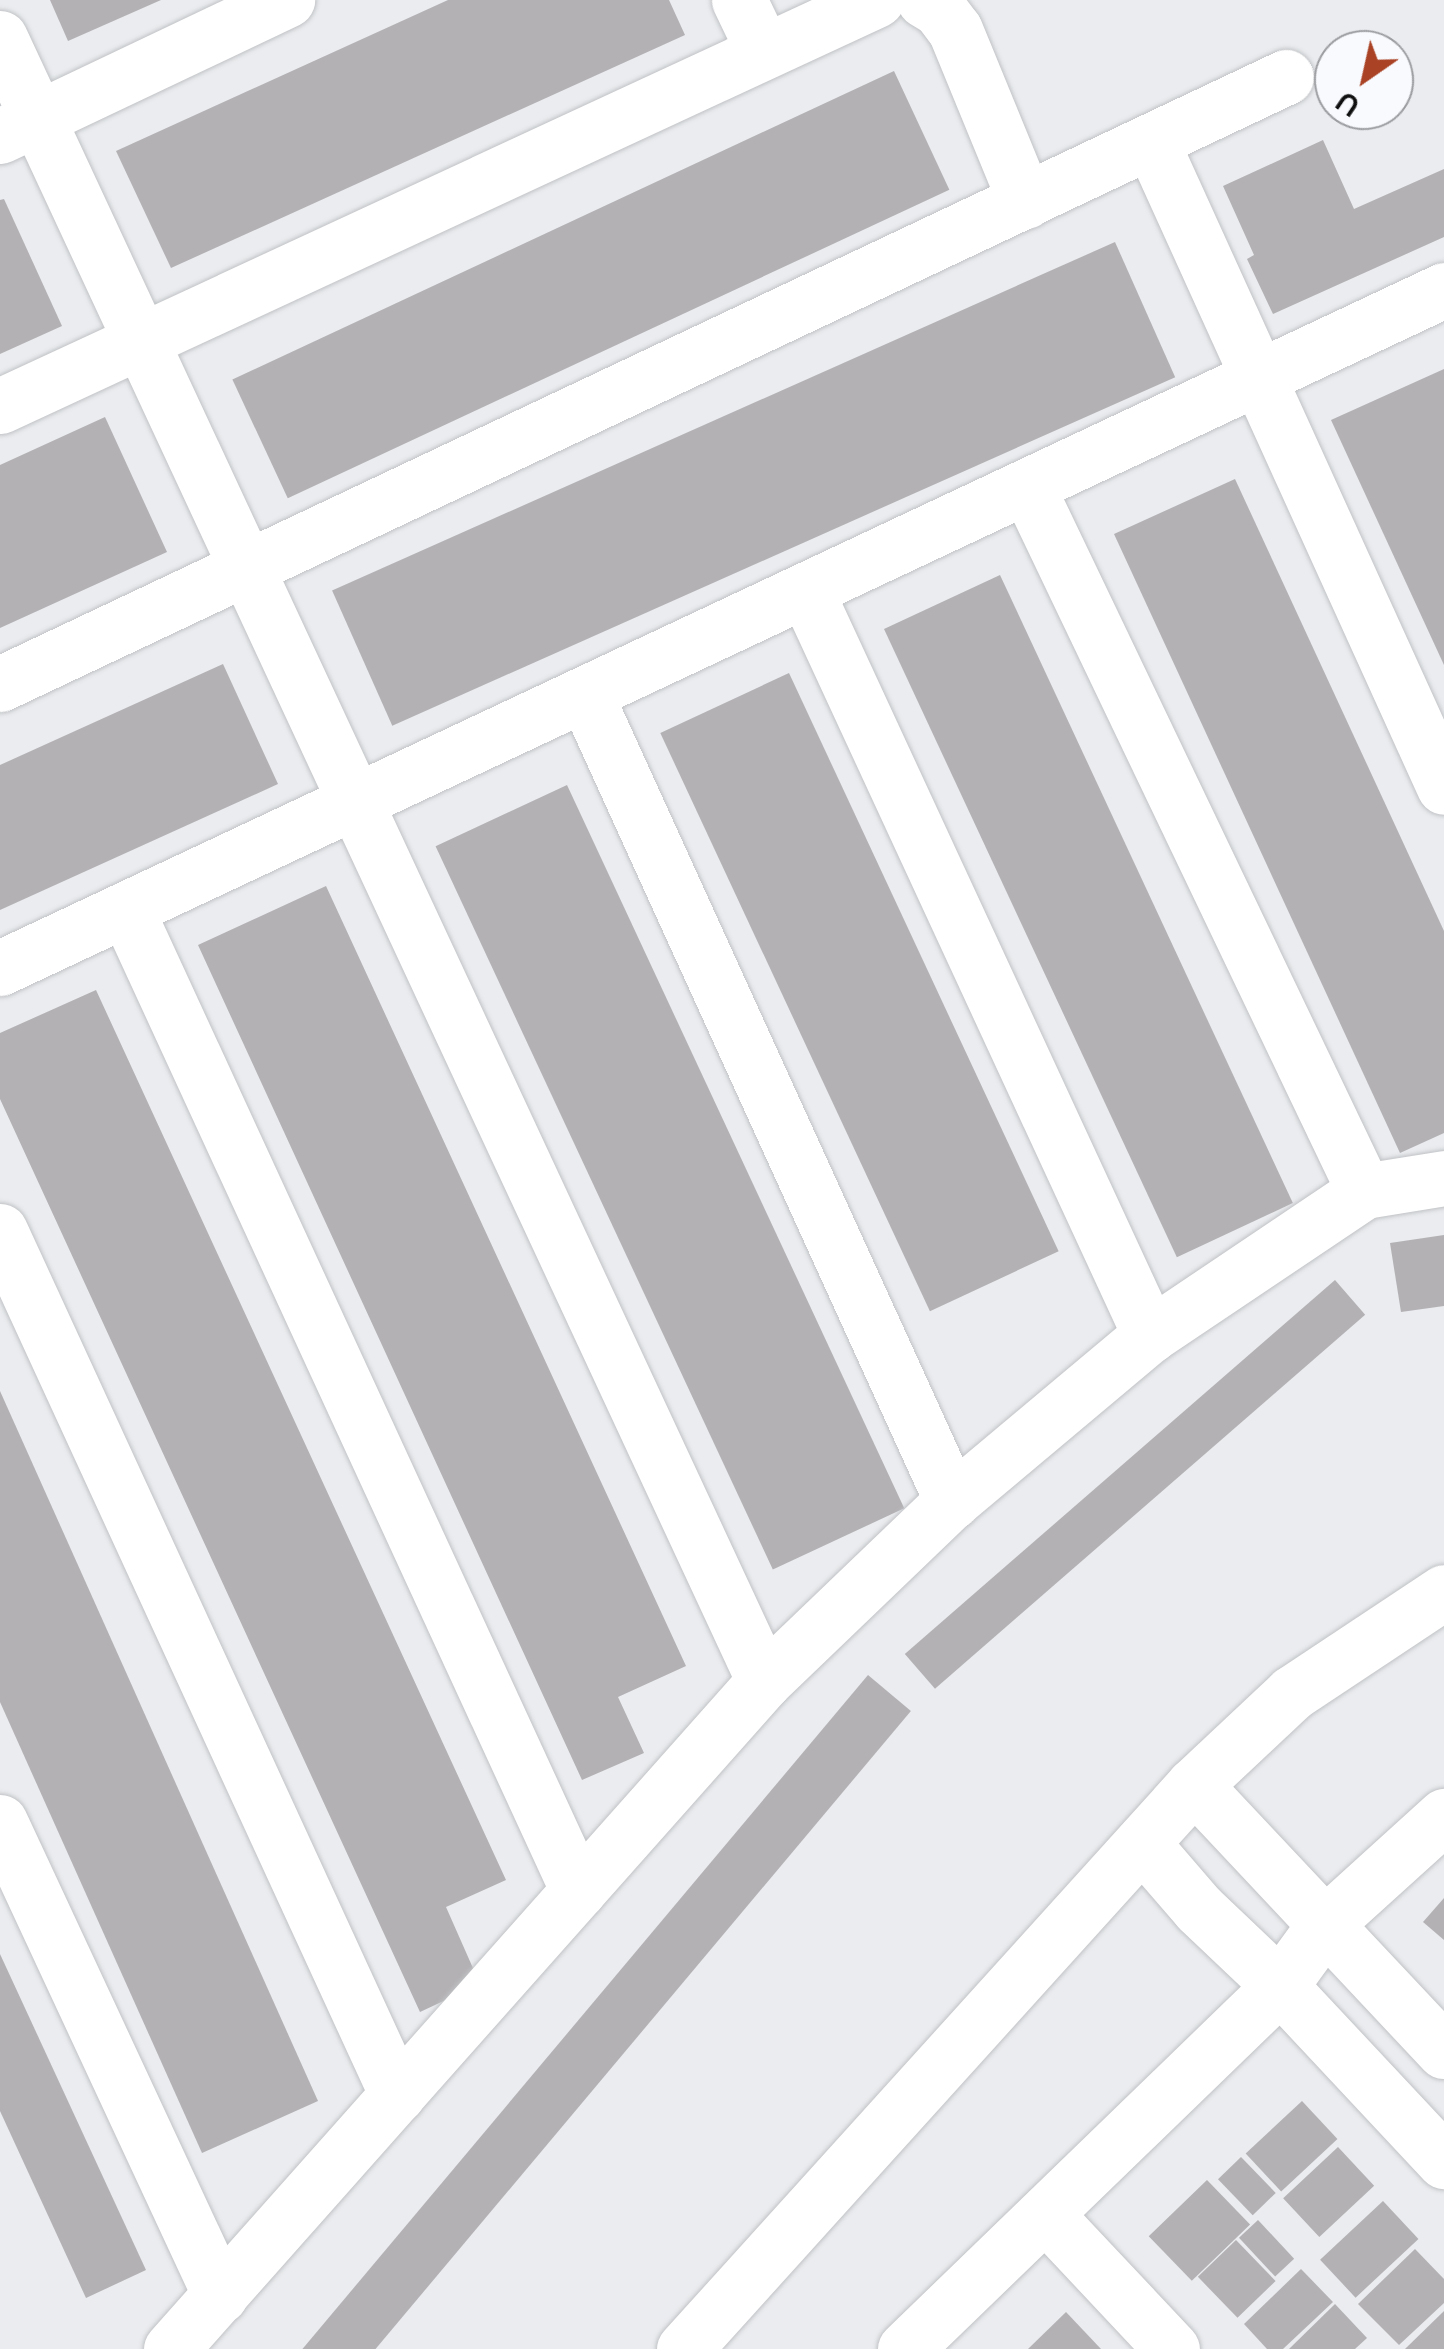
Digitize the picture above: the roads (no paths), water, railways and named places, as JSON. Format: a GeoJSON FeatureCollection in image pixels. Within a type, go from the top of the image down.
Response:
{"type":"FeatureCollection","features":[{"type":"Feature","properties":{"kind":"street"},"geometry":{"type":"LineString","coordinates":[[19,127],[287,0]]}},
{"type":"Feature","properties":{"kind":"street"},"geometry":{"type":"LineString","coordinates":[[739,0],[763,50]]}},
{"type":"Feature","properties":{"kind":"street"},"geometry":{"type":"LineString","coordinates":[[0,406],[876,0]]}},
{"type":"Feature","properties":{"kind":"street"},"geometry":{"type":"LineString","coordinates":[[924,0],[940,9],[955,30],[1026,201]]}},
{"type":"Feature","properties":{"kind":"street"},"geometry":{"type":"LineString","coordinates":[[0,38],[19,127],[140,340],[764,1681]]}},
{"type":"Feature","properties":{"kind":"street"},"geometry":{"type":"LineString","coordinates":[[0,684],[1286,78]]}},
{"type":"Feature","properties":{"kind":"street"},"geometry":{"type":"LineString","coordinates":[[1152,141],[1444,787]]}},
{"type":"Feature","properties":{"kind":"street"},"geometry":{"type":"LineString","coordinates":[[0,968],[1444,290]]}},
{"type":"Feature","properties":{"kind":"street"},"geometry":{"type":"LineString","coordinates":[[1027,486],[1364,1192]]}},
{"type":"Feature","properties":{"kind":"street"},"geometry":{"type":"LineString","coordinates":[[806,591],[1150,1335]]}},
{"type":"Feature","properties":{"kind":"street"},"geometry":{"type":"LineString","coordinates":[[585,694],[952,1500]]}},
{"type":"Feature","properties":{"kind":"street"},"geometry":{"type":"LineString","coordinates":[[126,909],[578,1890]]}},
{"type":"Feature","properties":{"kind":"street"},"geometry":{"type":"LineString","coordinates":[[171,2349],[764,1681],[952,1500],[1150,1335],[1364,1192],[1444,1178]]}},
{"type":"Feature","properties":{"kind":"street"},"geometry":{"type":"LineString","coordinates":[[0,1231],[397,2094]]}},
{"type":"Feature","properties":{"kind":"street"},"geometry":{"type":"LineString","coordinates":[[684,2349],[1194,1785],[1292,1693],[1444,1592]]}},
{"type":"Feature","properties":{"kind":"street"},"geometry":{"type":"LineString","coordinates":[[1194,1785],[1444,2050]]}},
{"type":"Feature","properties":{"kind":"street"},"geometry":{"type":"LineString","coordinates":[[905,2349],[1280,1986],[1325,1924],[1444,1816]]}},
{"type":"Feature","properties":{"kind":"street"},"geometry":{"type":"LineString","coordinates":[[0,1822],[220,2295]]}},
{"type":"Feature","properties":{"kind":"street"},"geometry":{"type":"LineString","coordinates":[[1142,1843],[1199,1909],[1280,1986],[1444,2160]]}},
{"type":"Feature","properties":{"kind":"street"},"geometry":{"type":"LineString","coordinates":[[1046,2215],[1172,2349]]}}]}
